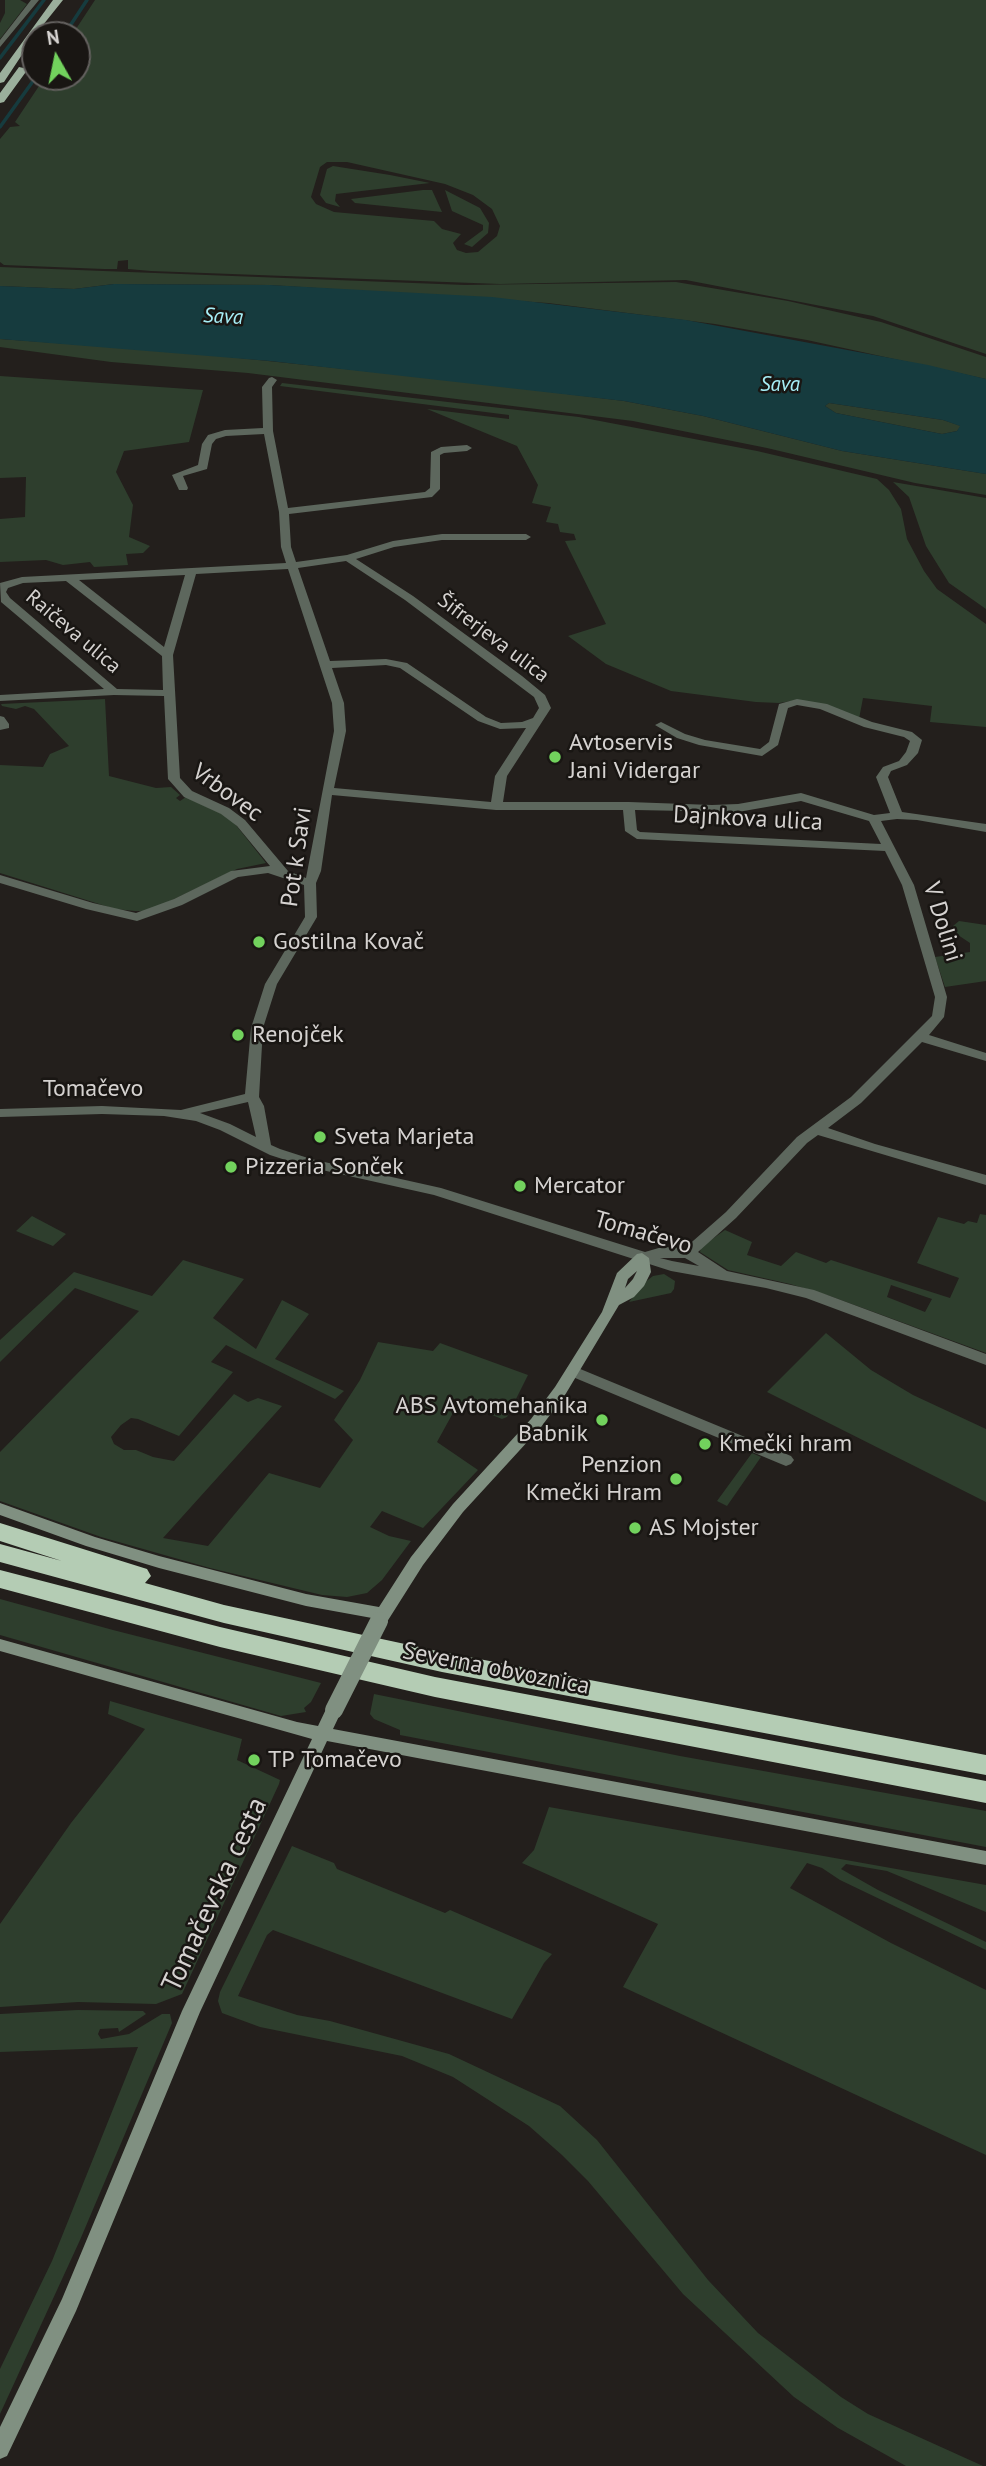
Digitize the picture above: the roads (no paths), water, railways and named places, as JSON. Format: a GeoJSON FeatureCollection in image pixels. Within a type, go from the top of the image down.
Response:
{"type":"FeatureCollection","features":[{"type":"Feature","properties":{"kind":"highway"},"geometry":{"type":"LineString","coordinates":[[0,1532],[170,1585],[224,1614]]}},
{"type":"Feature","properties":{"kind":"highway","name":"Severna obvoznica"},"geometry":{"type":"LineString","coordinates":[[0,1553],[224,1614],[544,1683],[986,1765]]}},
{"type":"Feature","properties":{"kind":"highway","name":"Severna obvoznica"},"geometry":{"type":"LineString","coordinates":[[0,1579],[220,1637],[435,1687],[986,1792]]}},
{"type":"Feature","properties":{"kind":"main road"},"geometry":{"type":"LineString","coordinates":[[0,80],[58,0]]}},
{"type":"Feature","properties":{"kind":"main road"},"geometry":{"type":"LineString","coordinates":[[0,100],[21,72]]}},
{"type":"Feature","properties":{"kind":"street"},"geometry":{"type":"LineString","coordinates":[[29,0],[35,0]]}},
{"type":"Feature","properties":{"kind":"street"},"geometry":{"type":"LineString","coordinates":[[0,45],[35,0]]}},
{"type":"Feature","properties":{"kind":"street","name":"Pot k Savi"},"geometry":{"type":"LineString","coordinates":[[265,1147],[257,1106],[252,1097],[253,1061],[263,1006],[271,984],[311,917],[310,883],[315,871],[327,791],[340,730],[338,704],[286,547],[284,512],[268,431],[267,387],[272,380]]}},
{"type":"Feature","properties":{"kind":"street"},"geometry":{"type":"LineString","coordinates":[[183,488],[177,475],[203,467],[207,444],[212,437],[225,433],[268,431]]}},
{"type":"Feature","properties":{"kind":"street"},"geometry":{"type":"LineString","coordinates":[[284,512],[428,495],[435,489],[435,454],[442,450],[467,448]]}},
{"type":"Feature","properties":{"kind":"street"},"geometry":{"type":"LineString","coordinates":[[69,578],[293,566],[348,558],[393,544],[442,537],[526,537]]}},
{"type":"Feature","properties":{"kind":"street","name":"Šifrerjeva ulica"},"geometry":{"type":"LineString","coordinates":[[324,665],[396,664],[413,670],[470,712],[492,724],[508,727],[537,720],[545,708],[539,695],[409,598],[348,558]]}},
{"type":"Feature","properties":{"kind":"street","name":"Vrbovec"},"geometry":{"type":"LineString","coordinates":[[191,573],[167,655],[167,693],[174,779],[188,794],[225,811],[241,823],[282,872]]}},
{"type":"Feature","properties":{"kind":"street"},"geometry":{"type":"LineString","coordinates":[[69,578],[167,655]]}},
{"type":"Feature","properties":{"kind":"street","name":"Raičeva ulica"},"geometry":{"type":"LineString","coordinates":[[69,578],[22,580],[3,586],[1,592],[5,600],[114,692]]}},
{"type":"Feature","properties":{"kind":"street","name":"Raičeva ulica"},"geometry":{"type":"LineString","coordinates":[[0,698],[114,692],[167,693]]}},
{"type":"Feature","properties":{"kind":"street"},"geometry":{"type":"LineString","coordinates":[[661,725],[681,736],[703,743],[762,753],[774,743],[783,706],[797,702],[823,706],[867,725],[908,734],[916,740],[912,753],[903,763],[887,769],[882,777],[897,815]]}},
{"type":"Feature","properties":{"kind":"street"},"geometry":{"type":"LineString","coordinates":[[0,719],[5,726],[0,727]]}},
{"type":"Feature","properties":{"kind":"street"},"geometry":{"type":"LineString","coordinates":[[496,806],[501,776],[537,720]]}},
{"type":"Feature","properties":{"kind":"street","name":"Dajnkova ulica"},"geometry":{"type":"LineString","coordinates":[[327,791],[496,806],[725,809],[801,797],[874,820],[897,815],[986,828]]}},
{"type":"Feature","properties":{"kind":"street","name":"Dajnkova ulica"},"geometry":{"type":"LineString","coordinates":[[629,806],[631,831],[637,835],[889,848]]}},
{"type":"Feature","properties":{"kind":"street","name":"V Dolini"},"geometry":{"type":"LineString","coordinates":[[688,1253],[731,1215],[797,1144],[856,1100],[922,1037],[938,1017],[941,999],[908,885],[874,820]]}},
{"type":"Feature","properties":{"kind":"street"},"geometry":{"type":"LineString","coordinates":[[0,878],[90,906],[138,917],[169,906],[234,874],[269,869],[310,883]]}},
{"type":"Feature","properties":{"kind":"street"},"geometry":{"type":"LineString","coordinates":[[922,1037],[986,1057]]}},
{"type":"Feature","properties":{"kind":"street"},"geometry":{"type":"LineString","coordinates":[[181,1114],[252,1097]]}},
{"type":"Feature","properties":{"kind":"street","name":"Tomačevo"},"geometry":{"type":"LineString","coordinates":[[0,1113],[102,1110],[181,1114],[225,1127],[265,1147],[309,1163],[436,1191],[642,1258],[766,1283],[836,1303],[986,1360]]}},
{"type":"Feature","properties":{"kind":"street"},"geometry":{"type":"LineString","coordinates":[[815,1130],[986,1180]]}},
{"type":"Feature","properties":{"kind":"street"},"geometry":{"type":"LineString","coordinates":[[642,1258],[662,1252],[688,1253],[724,1276]]}},
{"type":"Feature","properties":{"kind":"street","name":"Tomačevska cesta"},"geometry":{"type":"LineString","coordinates":[[0,2449],[69,2304],[191,2011],[322,1734],[381,1617],[417,1561],[458,1508],[536,1423],[573,1371],[613,1302],[629,1293],[639,1282],[644,1272],[642,1258]]}},
{"type":"Feature","properties":{"kind":"street"},"geometry":{"type":"LineString","coordinates":[[573,1371],[786,1460]]}},
{"type":"Feature","properties":{"kind":"street"},"geometry":{"type":"LineString","coordinates":[[0,1509],[92,1542],[159,1562],[381,1617]]}},
{"type":"Feature","properties":{"kind":"street"},"geometry":{"type":"LineString","coordinates":[[0,1645],[264,1721],[322,1734],[986,1858]]}},
{"type":"Feature","properties":{"kind":"water","name":"Sava"},"geometry":{"type":"Polygon","coordinates":[[[114,284],[270,285],[492,297],[686,320],[928,365],[986,379],[986,474],[842,451],[703,416],[624,401],[270,361],[0,339],[0,286],[74,289],[114,284]],[[829,403],[825,406],[836,413],[942,434],[957,431],[960,426],[943,420],[829,403]]]}},
{"type":"Feature","properties":{"kind":"waterway"},"geometry":{"type":"LineString","coordinates":[[0,58],[44,0]]}},
{"type":"Feature","properties":{"kind":"waterway"},"geometry":{"type":"LineString","coordinates":[[73,21],[87,0]]}},
{"type":"Feature","properties":{"kind":"waterway"},"geometry":{"type":"LineString","coordinates":[[0,127],[26,91]]}},
{"type":"Feature","properties":{"kind":"place","name":"Avtoservis Jani Vidergar"},"geometry":{"type":"Point","coordinates":[555,757]}},
{"type":"Feature","properties":{"kind":"place","name":"Gostilna Kovač"},"geometry":{"type":"Point","coordinates":[259,942]}},
{"type":"Feature","properties":{"kind":"place","name":"Renojček"},"geometry":{"type":"Point","coordinates":[238,1035]}},
{"type":"Feature","properties":{"kind":"place","name":"Sveta Marjeta"},"geometry":{"type":"Point","coordinates":[320,1137]}},
{"type":"Feature","properties":{"kind":"place","name":"Pizzeria Sonček"},"geometry":{"type":"Point","coordinates":[231,1167]}},
{"type":"Feature","properties":{"kind":"place","name":"Mercator"},"geometry":{"type":"Point","coordinates":[520,1186]}},
{"type":"Feature","properties":{"kind":"place","name":"ABS Avtomehanika Babnik"},"geometry":{"type":"Point","coordinates":[602,1420]}},
{"type":"Feature","properties":{"kind":"place","name":"Kmečki hram"},"geometry":{"type":"Point","coordinates":[705,1444]}},
{"type":"Feature","properties":{"kind":"place","name":"Penzion Kmečki Hram"},"geometry":{"type":"Point","coordinates":[676,1479]}},
{"type":"Feature","properties":{"kind":"place","name":"AS Mojster"},"geometry":{"type":"Point","coordinates":[635,1528]}},
{"type":"Feature","properties":{"kind":"place","name":"TP Tomačevo"},"geometry":{"type":"Point","coordinates":[254,1760]}}]}
